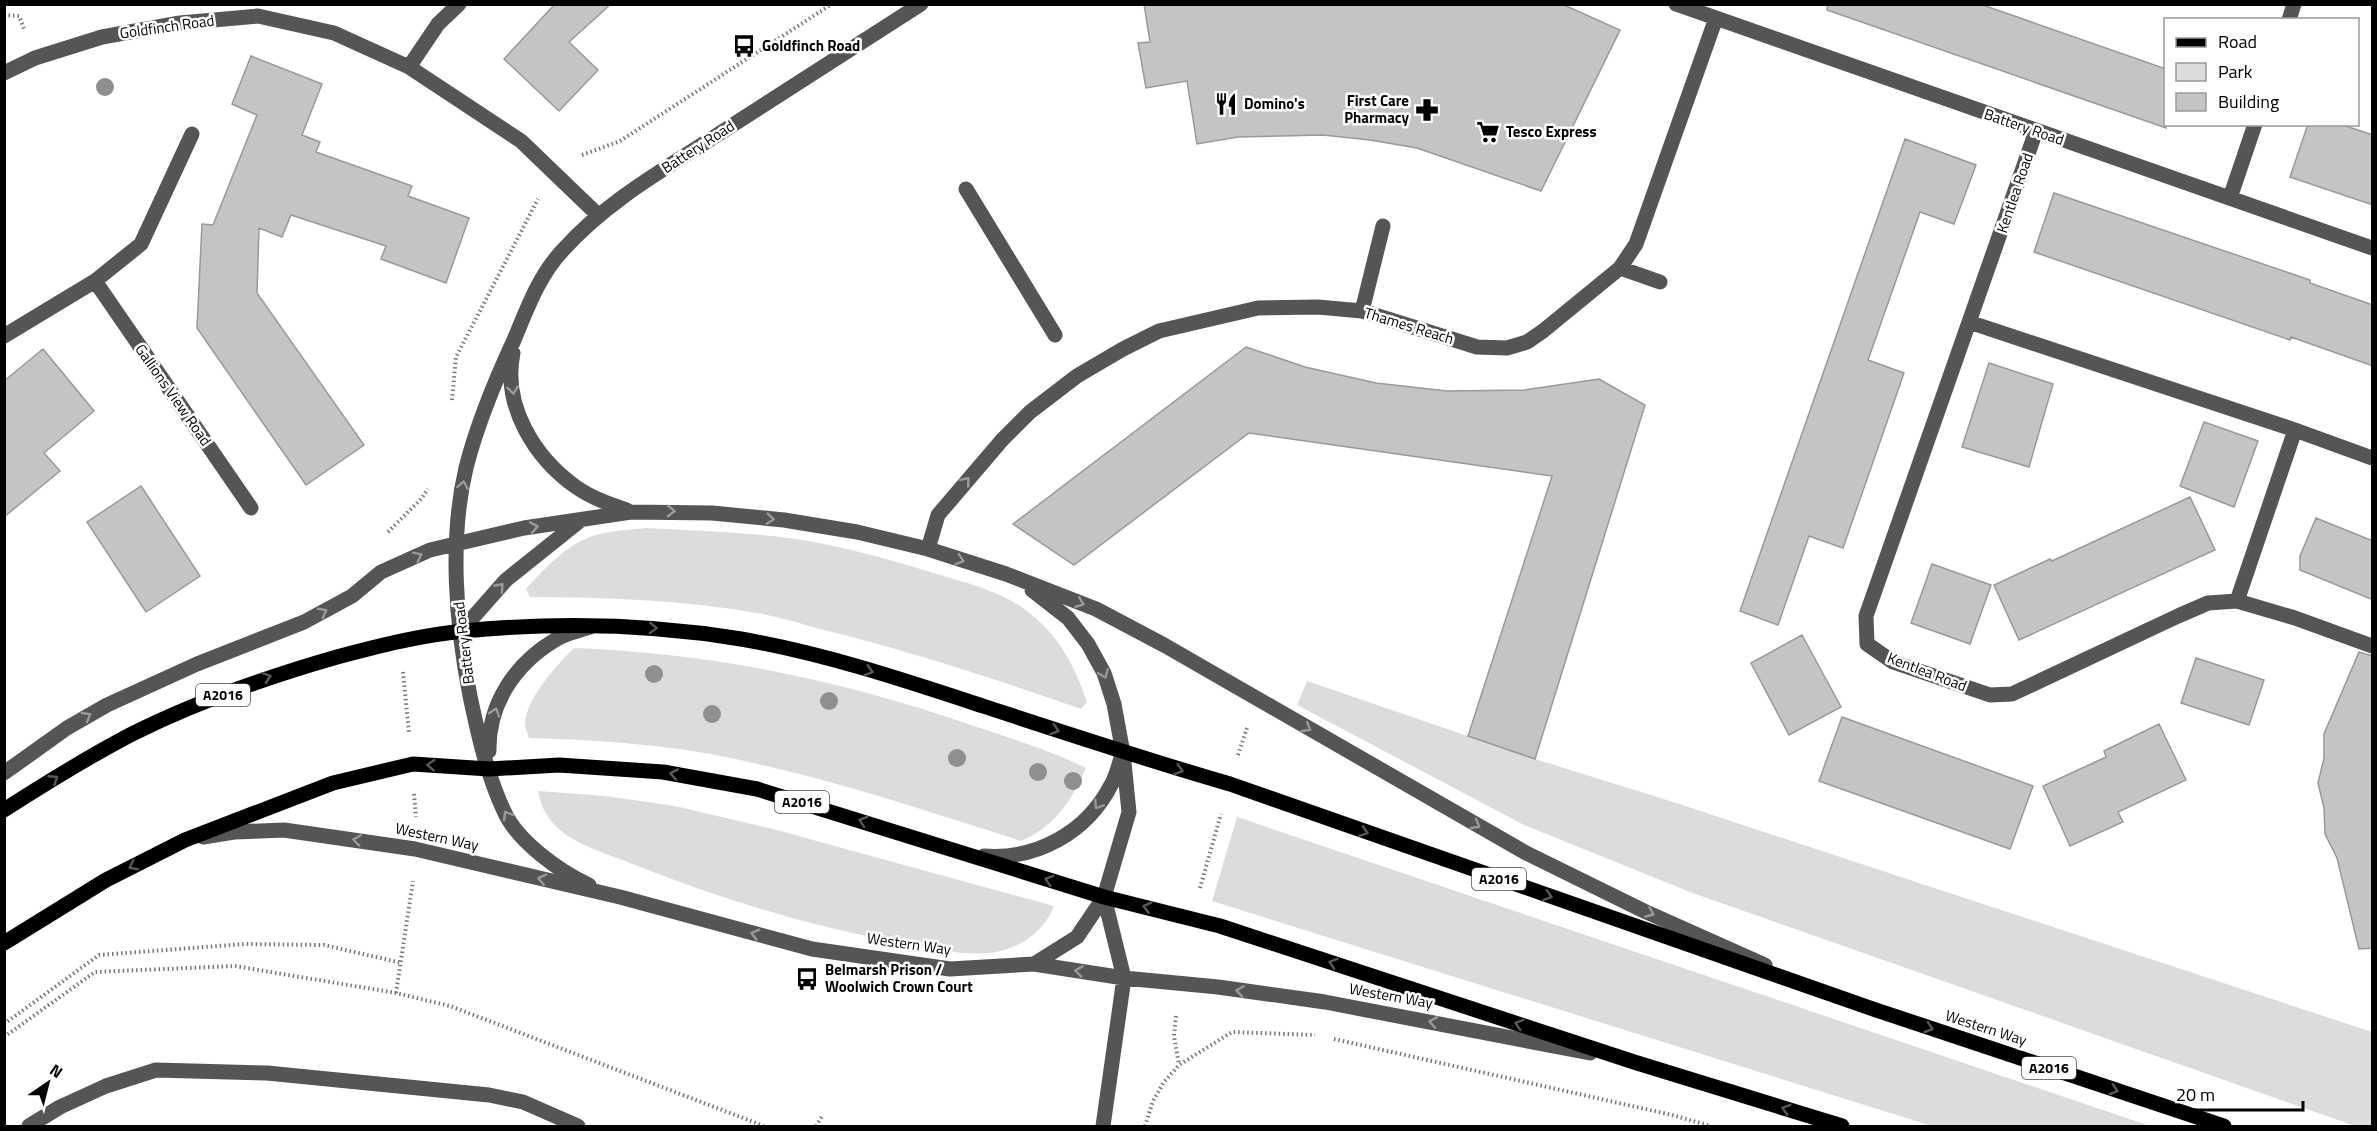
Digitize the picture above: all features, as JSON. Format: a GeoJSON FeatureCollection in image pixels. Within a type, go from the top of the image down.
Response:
{"type":"FeatureCollection","features":[{"type":"Feature","properties":{"kind":"main road","name":"Western Way"},"geometry":{"type":"LineString","coordinates":[[4,810],[69,769],[133,734],[260,680],[399,641],[461,631],[530,626],[664,629],[742,639],[813,655],[908,682],[1123,753],[1230,784],[1874,1009],[2224,1126]]}},
{"type":"Feature","properties":{"kind":"main road","name":"Western Way"},"geometry":{"type":"LineString","coordinates":[[4,943],[106,880],[185,840],[333,783],[413,764],[489,769],[559,765],[663,772],[745,787],[830,811],[1104,897],[1220,926],[1634,1062],[1842,1126]]}},
{"type":"Feature","properties":{"kind":"street"},"geometry":{"type":"LineString","coordinates":[[409,67],[438,24],[459,4]]}},
{"type":"Feature","properties":{"kind":"street","name":"Battery Road"},"geometry":{"type":"LineString","coordinates":[[620,897],[583,882],[554,865],[524,839],[505,813],[489,769],[476,725],[461,631],[456,543],[466,468],[497,377],[536,289],[561,251],[598,215],[648,180],[921,4]]}},
{"type":"Feature","properties":{"kind":"street","name":"Battery Road"},"geometry":{"type":"LineString","coordinates":[[1676,4],[2373,248]]}},
{"type":"Feature","properties":{"kind":"street","name":"Goldfinch Road"},"geometry":{"type":"LineString","coordinates":[[4,73],[35,58],[102,37],[180,23],[258,16],[334,33],[409,67],[521,141],[598,215]]}},
{"type":"Feature","properties":{"kind":"street","name":"Thames Reach"},"geometry":{"type":"LineString","coordinates":[[928,549],[938,516],[1002,440],[1030,412],[1077,376],[1123,349],[1159,332],[1208,318],[1258,308],[1318,307],[1362,311],[1477,347],[1507,348],[1527,342],[1620,268],[1636,244],[1716,18]]}},
{"type":"Feature","properties":{"kind":"street"},"geometry":{"type":"LineString","coordinates":[[2230,198],[2254,126]]}},
{"type":"Feature","properties":{"kind":"street","name":"Kentlea Road"},"geometry":{"type":"LineString","coordinates":[[2036,131],[1866,616],[1867,645],[1893,662],[1990,695],[2012,694],[2208,603],[2237,601],[2295,618],[2373,646]]}},
{"type":"Feature","properties":{"kind":"street"},"geometry":{"type":"LineString","coordinates":[[4,336],[95,281],[141,244],[192,134]]}},
{"type":"Feature","properties":{"kind":"street"},"geometry":{"type":"LineString","coordinates":[[966,189],[1055,335]]}},
{"type":"Feature","properties":{"kind":"street"},"geometry":{"type":"LineString","coordinates":[[1362,311],[1383,226]]}},
{"type":"Feature","properties":{"kind":"street"},"geometry":{"type":"LineString","coordinates":[[1620,268],[1660,282]]}},
{"type":"Feature","properties":{"kind":"street","name":"Gallions View Road"},"geometry":{"type":"LineString","coordinates":[[95,281],[252,508]]}},
{"type":"Feature","properties":{"kind":"street"},"geometry":{"type":"LineString","coordinates":[[1969,322],[2373,458]]}},
{"type":"Feature","properties":{"kind":"street","name":"Battery Road"},"geometry":{"type":"LineString","coordinates":[[517,332],[511,361],[512,391],[520,419],[535,447],[553,468],[576,488],[603,502],[631,512]]}},
{"type":"Feature","properties":{"kind":"street"},"geometry":{"type":"LineString","coordinates":[[2237,601],[2295,430]]}},
{"type":"Feature","properties":{"kind":"street","name":"Western Way"},"geometry":{"type":"LineString","coordinates":[[4,773],[67,728],[108,705],[197,664],[304,622],[352,596],[381,572],[429,550],[583,518],[631,512],[712,513],[784,520],[857,532],[928,549],[1006,574],[1096,609],[1164,645],[1526,854],[1758,962],[1874,1009]]}},
{"type":"Feature","properties":{"kind":"street"},"geometry":{"type":"LineString","coordinates":[[461,631],[506,580],[583,518]]}},
{"type":"Feature","properties":{"kind":"street"},"geometry":{"type":"LineString","coordinates":[[1006,574],[1038,594],[1068,618],[1089,644],[1104,673],[1114,704],[1123,753],[1129,812],[1104,897],[1077,937],[1034,964]]}},
{"type":"Feature","properties":{"kind":"street","name":"Western Way"},"geometry":{"type":"LineString","coordinates":[[489,769],[489,733],[501,694],[524,662],[556,638],[594,626]]}},
{"type":"Feature","properties":{"kind":"street","name":"Western Way"},"geometry":{"type":"LineString","coordinates":[[969,855],[1003,858],[1036,850],[1067,835],[1093,813],[1112,784],[1123,753]]}},
{"type":"Feature","properties":{"kind":"street","name":"Western Way"},"geometry":{"type":"LineString","coordinates":[[185,840],[234,832],[284,830],[415,849],[620,897],[812,949],[950,969],[1034,964],[1124,978],[1178,982],[1325,1002],[1634,1062]]}},
{"type":"Feature","properties":{"kind":"street"},"geometry":{"type":"LineString","coordinates":[[1102,1126],[1124,978],[1104,897]]}},
{"type":"Feature","properties":{"kind":"street"},"geometry":{"type":"LineString","coordinates":[[29,1126],[69,1103],[106,1086],[156,1070],[267,1073],[489,1095],[523,1102],[578,1126]]}},
{"type":"Feature","properties":{"kind":"path"},"geometry":{"type":"LineString","coordinates":[[581,155],[620,141],[832,4]]}},
{"type":"Feature","properties":{"kind":"path"},"geometry":{"type":"LineString","coordinates":[[4,15],[19,16],[27,37]]}},
{"type":"Feature","properties":{"kind":"path"},"geometry":{"type":"LineString","coordinates":[[452,404],[456,357],[538,199]]}},
{"type":"Feature","properties":{"kind":"path"},"geometry":{"type":"LineString","coordinates":[[383,538],[421,499],[434,482]]}},
{"type":"Feature","properties":{"kind":"path"},"geometry":{"type":"LineString","coordinates":[[402,662],[410,738]]}},
{"type":"Feature","properties":{"kind":"path"},"geometry":{"type":"LineString","coordinates":[[1237,759],[1248,726]]}},
{"type":"Feature","properties":{"kind":"path"},"geometry":{"type":"LineString","coordinates":[[414,796],[417,825]]}},
{"type":"Feature","properties":{"kind":"path"},"geometry":{"type":"LineString","coordinates":[[1198,896],[1222,812]]}},
{"type":"Feature","properties":{"kind":"path"},"geometry":{"type":"LineString","coordinates":[[396,993],[414,877]]}},
{"type":"Feature","properties":{"kind":"path"},"geometry":{"type":"LineString","coordinates":[[4,1024],[99,955],[244,944],[324,945],[402,963]]}},
{"type":"Feature","properties":{"kind":"path"},"geometry":{"type":"LineString","coordinates":[[4,1037],[94,972],[235,966],[396,993],[450,1006],[764,1126]]}},
{"type":"Feature","properties":{"kind":"path"},"geometry":{"type":"LineString","coordinates":[[1145,1126],[1153,1101],[1179,1065],[1232,1032],[1318,1035]]}},
{"type":"Feature","properties":{"kind":"path"},"geometry":{"type":"LineString","coordinates":[[1174,1036],[1179,1065]]}},
{"type":"Feature","properties":{"kind":"path"},"geometry":{"type":"LineString","coordinates":[[1329,1038],[1672,1115],[1710,1126]]}},
{"type":"Feature","properties":{"kind":"path"},"geometry":{"type":"LineString","coordinates":[[816,1126],[823,1115]]}},
{"type":"Feature","properties":{"kind":"green space"},"geometry":{"type":"Polygon","coordinates":[[[646,528],[759,535],[814,542],[849,549],[987,590],[1022,607],[1051,634],[1072,665],[1087,702],[1081,709],[924,657],[766,615],[672,602],[530,597],[526,589],[559,556],[578,542],[606,533],[646,528]]]}},
{"type":"Feature","properties":{"kind":"green space"},"geometry":{"type":"Polygon","coordinates":[[[574,648],[676,656],[825,682],[923,709],[1029,745],[1086,768],[1068,802],[1053,820],[1021,841],[867,793],[750,762],[687,750],[642,745],[529,738],[525,724],[536,693],[574,648]]]}},
{"type":"Feature","properties":{"kind":"green space"},"geometry":{"type":"Polygon","coordinates":[[[1307,681],[1535,759],[1670,801],[2372,1032],[2372,1126],[2355,1126],[1690,892],[1524,825],[1297,705],[1307,681]]]}},
{"type":"Feature","properties":{"kind":"green space"},"geometry":{"type":"Polygon","coordinates":[[[538,791],[605,796],[675,806],[773,829],[1054,906],[1045,923],[1024,942],[996,952],[964,953],[942,950],[838,930],[733,900],[584,845],[568,836],[552,822],[543,807],[538,791]]]}},
{"type":"Feature","properties":{"kind":"green space"},"geometry":{"type":"Polygon","coordinates":[[[1237,817],[2150,1126],[1932,1126],[1212,901],[1237,817]]]}},
{"type":"Feature","properties":{"kind":"building"},"geometry":{"type":"Polygon","coordinates":[[[555,4],[611,4],[569,42],[598,70],[559,111],[504,59],[555,4]]]}},
{"type":"Feature","properties":{"kind":"building"},"geometry":{"type":"Polygon","coordinates":[[[1144,4],[1562,4],[1620,30],[1541,191],[1417,148],[1370,140],[1323,135],[1238,137],[1197,144],[1187,81],[1146,88],[1138,43],[1150,42],[1144,4]]]}},
{"type":"Feature","properties":{"kind":"building"},"geometry":{"type":"Polygon","coordinates":[[[1828,4],[1980,4],[2164,68],[2164,126],[2166,128],[1827,10],[1828,4]]]}},
{"type":"Feature","properties":{"kind":"building"},"geometry":{"type":"Polygon","coordinates":[[[251,56],[322,84],[302,135],[320,142],[316,152],[412,186],[408,196],[469,218],[446,283],[381,259],[386,246],[291,215],[282,237],[259,228],[257,293],[364,445],[306,485],[197,328],[202,224],[213,225],[257,115],[232,104],[251,56]]]}},
{"type":"Feature","properties":{"kind":"building"},"geometry":{"type":"Polygon","coordinates":[[[2307,126],[2346,126],[2373,135],[2373,205],[2290,177],[2307,126]]]}},
{"type":"Feature","properties":{"kind":"building"},"geometry":{"type":"Polygon","coordinates":[[[1905,139],[1976,165],[1954,224],[1920,212],[1868,360],[1904,373],[1843,548],[1809,536],[1778,625],[1740,611],[1905,139]]]}},
{"type":"Feature","properties":{"kind":"building"},"geometry":{"type":"Polygon","coordinates":[[[2054,193],[2310,280],[2310,283],[2373,305],[2373,366],[2291,337],[2290,340],[2034,252],[2054,193]]]}},
{"type":"Feature","properties":{"kind":"building"},"geometry":{"type":"Polygon","coordinates":[[[1246,347],[1305,367],[1376,383],[1447,391],[1524,390],[1599,379],[1645,405],[1535,759],[1468,736],[1552,476],[1249,433],[1074,565],[1013,524],[1246,347]]]}},
{"type":"Feature","properties":{"kind":"building"},"geometry":{"type":"Polygon","coordinates":[[[43,349],[94,411],[44,453],[60,471],[4,517],[4,381],[43,349]]]}},
{"type":"Feature","properties":{"kind":"building"},"geometry":{"type":"Polygon","coordinates":[[[1989,363],[2053,384],[2029,467],[1962,447],[1989,363]]]}},
{"type":"Feature","properties":{"kind":"building"},"geometry":{"type":"Polygon","coordinates":[[[2204,422],[2258,441],[2234,507],[2180,486],[2204,422]]]}},
{"type":"Feature","properties":{"kind":"building"},"geometry":{"type":"Polygon","coordinates":[[[141,486],[200,576],[146,612],[87,522],[141,486]]]}},
{"type":"Feature","properties":{"kind":"building"},"geometry":{"type":"Polygon","coordinates":[[[2190,497],[2215,550],[2019,640],[1994,585],[2050,559],[2052,561],[2190,497]]]}},
{"type":"Feature","properties":{"kind":"building"},"geometry":{"type":"Polygon","coordinates":[[[2316,518],[2373,541],[2373,600],[2300,570],[2300,556],[2316,518]]]}},
{"type":"Feature","properties":{"kind":"building"},"geometry":{"type":"Polygon","coordinates":[[[1932,564],[1991,585],[1970,644],[1911,623],[1932,564]]]}},
{"type":"Feature","properties":{"kind":"building"},"geometry":{"type":"Polygon","coordinates":[[[1802,635],[1841,707],[1789,735],[1751,663],[1802,635]]]}},
{"type":"Feature","properties":{"kind":"building"},"geometry":{"type":"Polygon","coordinates":[[[2359,652],[2373,656],[2373,948],[2359,949],[2337,858],[2325,834],[2324,808],[2318,783],[2324,758],[2324,734],[2359,652]]]}},
{"type":"Feature","properties":{"kind":"building"},"geometry":{"type":"Polygon","coordinates":[[[2196,658],[2264,680],[2249,725],[2181,703],[2196,658]]]}},
{"type":"Feature","properties":{"kind":"building"},"geometry":{"type":"Polygon","coordinates":[[[1842,717],[2033,786],[2010,849],[1819,781],[1842,717]]]}},
{"type":"Feature","properties":{"kind":"building"},"geometry":{"type":"Polygon","coordinates":[[[2159,724],[2186,780],[2118,812],[2123,822],[2070,846],[2043,786],[2106,757],[2104,751],[2159,724]]]}},
{"type":"Feature","properties":{"kind":"place","name":"Goldfinch Road"},"geometry":{"type":"Point","coordinates":[744,46]}},
{"type":"Feature","properties":{"kind":"place","name":"Domino's"},"geometry":{"type":"Point","coordinates":[1226,104]}},
{"type":"Feature","properties":{"kind":"place","name":"First Care Pharmacy"},"geometry":{"type":"Point","coordinates":[1427,110]}},
{"type":"Feature","properties":{"kind":"place","name":"Tesco Express"},"geometry":{"type":"Point","coordinates":[1488,132]}},
{"type":"Feature","properties":{"kind":"place","name":"Belmarsh Prison / Woolwich Crown Court"},"geometry":{"type":"Point","coordinates":[807,979]}}]}
